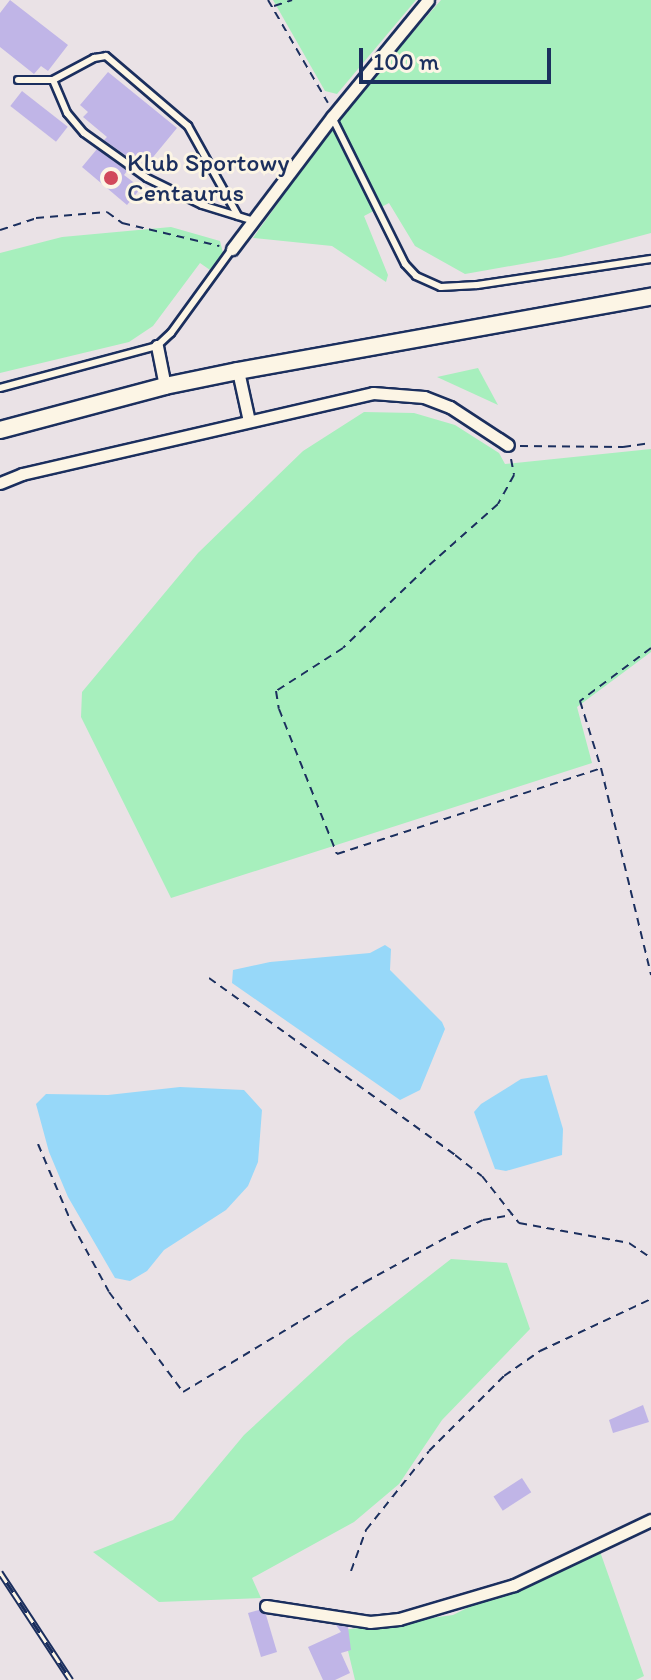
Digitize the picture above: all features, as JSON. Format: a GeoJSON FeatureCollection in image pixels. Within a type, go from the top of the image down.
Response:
{"type":"FeatureCollection","features":[{"type":"Feature","properties":{"kind":"main road"},"geometry":{"type":"LineString","coordinates":[[0,430],[165,386],[238,371],[651,297]]}},
{"type":"Feature","properties":{"kind":"street"},"geometry":{"type":"LineString","coordinates":[[232,249],[332,117],[428,0]]}},
{"type":"Feature","properties":{"kind":"street"},"geometry":{"type":"LineString","coordinates":[[157,346],[165,386]]}},
{"type":"Feature","properties":{"kind":"street"},"geometry":{"type":"LineString","coordinates":[[238,371],[249,421]]}},
{"type":"Feature","properties":{"kind":"street"},"geometry":{"type":"LineString","coordinates":[[0,483],[22,474],[349,396],[398,393],[424,397],[450,407],[508,445]]}},
{"type":"Feature","properties":{"kind":"street"},"geometry":{"type":"LineString","coordinates":[[266,1606],[370,1622],[399,1619],[514,1585],[651,1520]]}},
{"type":"Feature","properties":{"kind":"lane"},"geometry":{"type":"LineString","coordinates":[[18,80],[53,80],[94,58],[106,56],[188,126],[238,216]]}},
{"type":"Feature","properties":{"kind":"lane"},"geometry":{"type":"LineString","coordinates":[[53,80],[67,113],[84,133],[147,178],[202,205],[254,221]]}},
{"type":"Feature","properties":{"kind":"lane"},"geometry":{"type":"LineString","coordinates":[[332,117],[405,264],[416,276],[441,287],[477,285],[651,259]]}},
{"type":"Feature","properties":{"kind":"lane"},"geometry":{"type":"LineString","coordinates":[[0,388],[157,346],[171,333],[232,249]]}},
{"type":"Feature","properties":{"kind":"path"},"geometry":{"type":"LineString","coordinates":[[268,0],[327,100],[332,117]]}},
{"type":"Feature","properties":{"kind":"path"},"geometry":{"type":"LineString","coordinates":[[273,7],[292,0]]}},
{"type":"Feature","properties":{"kind":"path"},"geometry":{"type":"LineString","coordinates":[[0,230],[36,218],[107,212],[122,223],[232,249]]}},
{"type":"Feature","properties":{"kind":"path"},"geometry":{"type":"LineString","coordinates":[[601,768],[337,854],[279,709],[276,691],[343,648],[498,504],[514,475],[508,445],[623,447],[651,443]]}},
{"type":"Feature","properties":{"kind":"path"},"geometry":{"type":"LineString","coordinates":[[651,648],[580,701],[601,768],[651,975]]}},
{"type":"Feature","properties":{"kind":"path"},"geometry":{"type":"LineString","coordinates":[[209,978],[482,1176],[519,1223],[629,1243],[651,1258]]}},
{"type":"Feature","properties":{"kind":"path"},"geometry":{"type":"LineString","coordinates":[[38,1144],[72,1224],[109,1292],[183,1392],[365,1282],[451,1235],[483,1220],[511,1215]]}},
{"type":"Feature","properties":{"kind":"path"},"geometry":{"type":"LineString","coordinates":[[351,1571],[366,1530],[429,1451],[504,1376],[540,1351],[651,1299]]}},
{"type":"Feature","properties":{"kind":"green space"},"geometry":{"type":"Polygon","coordinates":[[[273,0],[416,0],[337,94],[325,91],[273,0]]]}},
{"type":"Feature","properties":{"kind":"green space"},"geometry":{"type":"Polygon","coordinates":[[[441,0],[651,0],[651,233],[561,257],[465,274],[415,246],[389,203],[364,216],[388,275],[386,282],[332,246],[253,238],[341,115],[441,0]]]}},
{"type":"Feature","properties":{"kind":"green space"},"geometry":{"type":"Polygon","coordinates":[[[171,227],[220,241],[223,253],[210,270],[200,263],[153,326],[129,342],[0,373],[0,253],[62,237],[171,227]]]}},
{"type":"Feature","properties":{"kind":"green space"},"geometry":{"type":"Polygon","coordinates":[[[478,368],[498,405],[437,377],[478,368]]]}},
{"type":"Feature","properties":{"kind":"green space"},"geometry":{"type":"Polygon","coordinates":[[[364,412],[414,413],[455,425],[499,453],[505,464],[651,449],[651,652],[577,707],[592,763],[171,898],[81,717],[82,692],[198,553],[303,451],[364,412]]]}},
{"type":"Feature","properties":{"kind":"green space"},"geometry":{"type":"Polygon","coordinates":[[[451,1259],[507,1263],[530,1329],[442,1420],[399,1484],[354,1522],[252,1578],[261,1598],[159,1602],[93,1552],[173,1520],[244,1435],[347,1340],[451,1259]]]}},
{"type":"Feature","properties":{"kind":"green space"},"geometry":{"type":"Polygon","coordinates":[[[597,1543],[644,1676],[636,1680],[355,1680],[343,1630],[453,1615],[597,1543]]]}},
{"type":"Feature","properties":{"kind":"water"},"geometry":{"type":"Polygon","coordinates":[[[385,945],[391,949],[390,970],[442,1022],[445,1029],[420,1090],[400,1100],[232,983],[233,970],[270,962],[370,953],[385,945]]]}},
{"type":"Feature","properties":{"kind":"water"},"geometry":{"type":"Polygon","coordinates":[[[547,1075],[563,1129],[562,1155],[506,1171],[495,1169],[474,1112],[481,1104],[521,1079],[547,1075]]]}},
{"type":"Feature","properties":{"kind":"water"},"geometry":{"type":"Polygon","coordinates":[[[180,1087],[244,1090],[262,1110],[258,1162],[248,1186],[226,1210],[164,1250],[147,1271],[130,1281],[115,1278],[68,1197],[49,1152],[36,1104],[46,1094],[108,1095],[180,1087]]]}},
{"type":"Feature","properties":{"kind":"building"},"geometry":{"type":"Polygon","coordinates":[[[10,0],[68,45],[48,71],[41,66],[34,74],[0,47],[0,13],[10,0]]]}},
{"type":"Feature","properties":{"kind":"building"},"geometry":{"type":"Polygon","coordinates":[[[108,72],[177,128],[149,162],[140,154],[135,162],[104,140],[107,137],[83,117],[88,112],[80,105],[108,72]]]}},
{"type":"Feature","properties":{"kind":"building"},"geometry":{"type":"Polygon","coordinates":[[[22,91],[68,127],[56,142],[10,106],[22,91]]]}},
{"type":"Feature","properties":{"kind":"building","name":"Klub Sportowy Centaurus"},"geometry":{"type":"Polygon","coordinates":[[[97,149],[127,171],[124,175],[141,188],[127,205],[82,167],[97,149]]]}},
{"type":"Feature","properties":{"kind":"building"},"geometry":{"type":"Polygon","coordinates":[[[643,1405],[649,1422],[613,1433],[609,1420],[643,1405]]]}},
{"type":"Feature","properties":{"kind":"building"},"geometry":{"type":"Polygon","coordinates":[[[522,1478],[531,1492],[503,1511],[493,1497],[522,1478]]]}},
{"type":"Feature","properties":{"kind":"building"},"geometry":{"type":"Polygon","coordinates":[[[259,1610],[266,1615],[277,1652],[261,1657],[248,1613],[259,1610]]]}},
{"type":"Feature","properties":{"kind":"building"},"geometry":{"type":"Polygon","coordinates":[[[336,1625],[348,1627],[351,1650],[341,1653],[350,1673],[335,1680],[323,1680],[308,1647],[341,1632],[336,1625]]]}},
{"type":"Feature","properties":{"kind":"railway"},"geometry":{"type":"LineString","coordinates":[[0,1572],[71,1680]]}},
{"type":"Feature","properties":{"kind":"place","name":"Klub Sportowy Centaurus"},"geometry":{"type":"Point","coordinates":[111,178]}}]}
